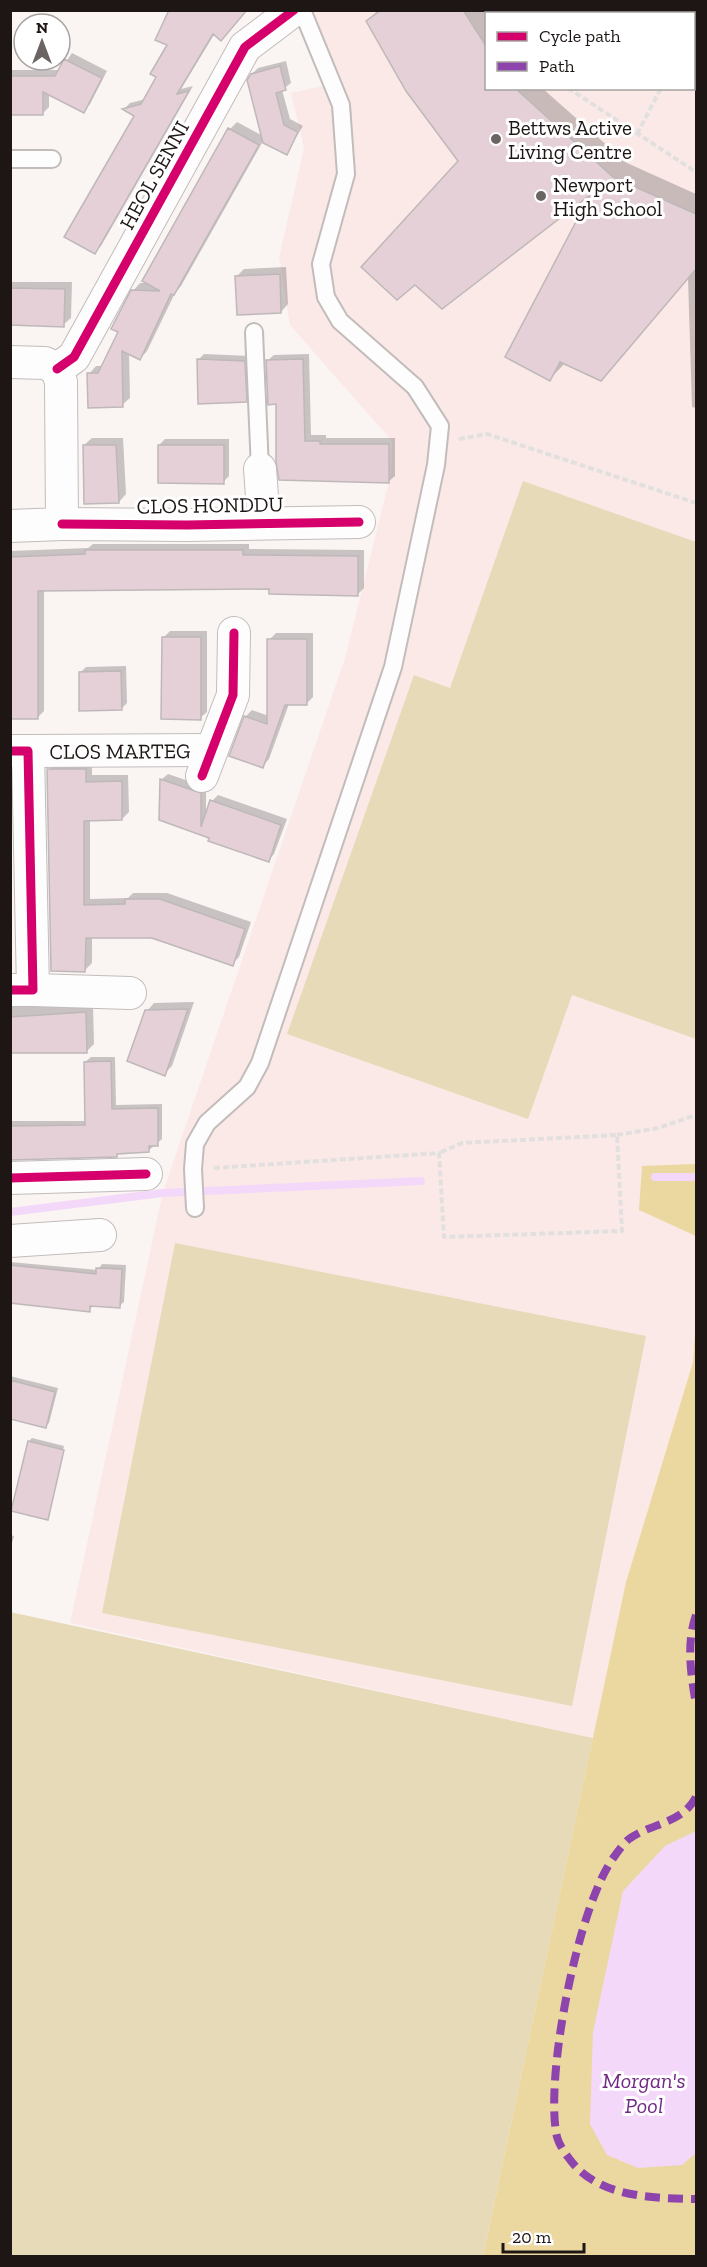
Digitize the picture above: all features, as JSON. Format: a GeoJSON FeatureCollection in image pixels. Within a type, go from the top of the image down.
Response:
{"type":"FeatureCollection","features":[{"type":"Feature","properties":{"kind":"street","name":"HEOL SENNI"},"geometry":{"type":"LineString","coordinates":[[57,369],[74,357],[244,47],[283,14]]}},
{"type":"Feature","properties":{"kind":"street"},"geometry":{"type":"LineString","coordinates":[[10,362],[45,363],[57,369],[61,382],[62,524],[10,526]]}},
{"type":"Feature","properties":{"kind":"street","name":"CLOS HONDDU"},"geometry":{"type":"LineString","coordinates":[[260,469],[264,523]]}},
{"type":"Feature","properties":{"kind":"street","name":"CLOS HONDDU"},"geometry":{"type":"LineString","coordinates":[[62,524],[187,525],[359,522]]}},
{"type":"Feature","properties":{"kind":"street","name":"CLOS MARTEG"},"geometry":{"type":"LineString","coordinates":[[19,751],[206,763],[233,695],[234,633]]}},
{"type":"Feature","properties":{"kind":"street"},"geometry":{"type":"LineString","coordinates":[[19,751],[22,990],[130,993]]}},
{"type":"Feature","properties":{"kind":"street"},"geometry":{"type":"LineString","coordinates":[[10,1178],[146,1174]]}},
{"type":"Feature","properties":{"kind":"street"},"geometry":{"type":"LineString","coordinates":[[10,1241],[100,1235]]}},
{"type":"Feature","properties":{"kind":"lane"},"geometry":{"type":"LineString","coordinates":[[195,1208],[193,1169],[195,1144],[207,1123],[247,1087],[260,1063],[393,667],[436,465],[440,426],[415,387],[340,321],[326,297],[321,264],[346,174],[341,105],[283,14]]}},
{"type":"Feature","properties":{"kind":"lane"},"geometry":{"type":"LineString","coordinates":[[10,159],[52,159]]}},
{"type":"Feature","properties":{"kind":"lane"},"geometry":{"type":"LineString","coordinates":[[254,332],[260,469]]}},
{"type":"Feature","properties":{"kind":"path"},"geometry":{"type":"LineString","coordinates":[[571,90],[696,172]]}},
{"type":"Feature","properties":{"kind":"path"},"geometry":{"type":"LineString","coordinates":[[637,134],[660,90]]}},
{"type":"Feature","properties":{"kind":"path"},"geometry":{"type":"LineString","coordinates":[[438,442],[487,434],[696,503]]}},
{"type":"Feature","properties":{"kind":"path"},"geometry":{"type":"LineString","coordinates":[[193,1169],[439,1153],[462,1143],[617,1136],[658,1128],[696,1115]]}},
{"type":"Feature","properties":{"kind":"path"},"geometry":{"type":"LineString","coordinates":[[439,1153],[444,1238],[622,1231],[617,1136]]}},
{"type":"Feature","properties":{"kind":"shaded area","name":"Newport High School"},"geometry":{"type":"Polygon","coordinates":[[[302,11],[696,11],[696,1315],[693,1362],[626,1582],[593,1738],[70,1623],[163,1192],[345,658],[391,473],[392,441],[290,325],[279,258],[304,148],[291,93],[332,84],[302,11]]]}},
{"type":"Feature","properties":{"kind":"shaded area"},"geometry":{"type":"Polygon","coordinates":[[[523,481],[696,542],[696,1039],[572,995],[528,1119],[287,1034],[414,675],[450,688],[523,481]]]}},
{"type":"Feature","properties":{"kind":"shaded area"},"geometry":{"type":"Polygon","coordinates":[[[696,1164],[696,1236],[639,1210],[642,1166],[696,1164]]]}},
{"type":"Feature","properties":{"kind":"shaded area"},"geometry":{"type":"Polygon","coordinates":[[[175,1243],[646,1336],[572,1706],[102,1613],[175,1243]]]}},
{"type":"Feature","properties":{"kind":"shaded area"},"geometry":{"type":"Polygon","coordinates":[[[696,1315],[696,2256],[483,2256],[626,1582],[693,1362],[696,1315]]]}},
{"type":"Feature","properties":{"kind":"shaded area"},"geometry":{"type":"Polygon","coordinates":[[[10,1612],[593,1738],[483,2256],[11,2256],[10,1612]]]}},
{"type":"Feature","properties":{"kind":"water","name":"Morgan's Pool"},"geometry":{"type":"Polygon","coordinates":[[[696,1831],[696,2153],[682,2165],[638,2168],[607,2155],[590,2124],[593,2032],[623,1891],[665,1846],[696,1831]]]}},
{"type":"Feature","properties":{"kind":"building"},"geometry":{"type":"Polygon","coordinates":[[[169,10],[247,10],[221,41],[213,34],[177,94],[189,91],[95,254],[64,237],[134,116],[122,109],[141,104],[156,77],[150,74],[167,45],[155,40],[169,10]]]}},
{"type":"Feature","properties":{"kind":"building","name":"Newport High School"},"geometry":{"type":"Polygon","coordinates":[[[381,10],[463,10],[485,44],[485,90],[517,90],[613,177],[696,214],[696,269],[601,381],[560,362],[550,381],[505,357],[590,195],[442,309],[415,285],[397,300],[361,267],[458,161],[406,91],[366,21],[381,10]]]}},
{"type":"Feature","properties":{"kind":"building"},"geometry":{"type":"Polygon","coordinates":[[[72,63],[102,78],[84,113],[43,92],[43,115],[10,115],[10,76],[55,76],[57,72],[72,72],[72,63]]]}},
{"type":"Feature","properties":{"kind":"building"},"geometry":{"type":"Polygon","coordinates":[[[280,66],[286,90],[276,93],[284,125],[298,132],[287,155],[263,143],[247,80],[251,74],[280,66]]]}},
{"type":"Feature","properties":{"kind":"building"},"geometry":{"type":"Polygon","coordinates":[[[228,128],[259,145],[174,295],[171,294],[140,360],[122,351],[123,407],[88,408],[87,373],[98,373],[118,332],[111,329],[131,290],[160,291],[142,281],[228,128]]]}},
{"type":"Feature","properties":{"kind":"building"},"geometry":{"type":"Polygon","coordinates":[[[280,274],[281,313],[237,315],[235,276],[280,274]]]}},
{"type":"Feature","properties":{"kind":"building"},"geometry":{"type":"Polygon","coordinates":[[[10,288],[65,289],[64,327],[10,325],[10,288]]]}},
{"type":"Feature","properties":{"kind":"building"},"geometry":{"type":"Polygon","coordinates":[[[197,359],[245,361],[247,402],[198,404],[197,359]]]}},
{"type":"Feature","properties":{"kind":"building"},"geometry":{"type":"Polygon","coordinates":[[[303,359],[305,441],[320,441],[320,444],[389,444],[389,483],[279,480],[276,462],[276,404],[268,405],[266,360],[303,359]]]}},
{"type":"Feature","properties":{"kind":"building"},"geometry":{"type":"Polygon","coordinates":[[[83,445],[116,445],[119,503],[84,504],[83,445]]]}},
{"type":"Feature","properties":{"kind":"building"},"geometry":{"type":"Polygon","coordinates":[[[158,445],[224,445],[224,484],[158,483],[158,445]]]}},
{"type":"Feature","properties":{"kind":"building"},"geometry":{"type":"Polygon","coordinates":[[[85,550],[243,550],[243,555],[358,556],[358,596],[269,594],[269,589],[38,591],[38,719],[10,719],[10,557],[85,554],[85,550]]]}},
{"type":"Feature","properties":{"kind":"building"},"geometry":{"type":"Polygon","coordinates":[[[162,637],[201,637],[201,720],[161,719],[162,637]]]}},
{"type":"Feature","properties":{"kind":"building"},"geometry":{"type":"Polygon","coordinates":[[[267,639],[307,639],[307,705],[285,705],[263,768],[229,756],[244,716],[267,724],[267,639]]]}},
{"type":"Feature","properties":{"kind":"building"},"geometry":{"type":"Polygon","coordinates":[[[121,671],[122,710],[79,711],[79,672],[121,671]]]}},
{"type":"Feature","properties":{"kind":"building"},"geometry":{"type":"Polygon","coordinates":[[[47,769],[86,769],[86,782],[122,781],[122,820],[84,821],[84,905],[125,904],[125,899],[160,899],[245,929],[233,966],[152,938],[86,938],[85,972],[51,971],[47,769]]]}},
{"type":"Feature","properties":{"kind":"building"},"geometry":{"type":"Polygon","coordinates":[[[160,779],[201,793],[201,827],[210,800],[281,825],[269,862],[208,841],[209,838],[159,820],[160,779]]]}},
{"type":"Feature","properties":{"kind":"building"},"geometry":{"type":"Polygon","coordinates":[[[188,1009],[165,1076],[127,1061],[145,1010],[188,1009]]]}},
{"type":"Feature","properties":{"kind":"building"},"geometry":{"type":"Polygon","coordinates":[[[86,1012],[87,1053],[10,1053],[10,1017],[86,1012]]]}},
{"type":"Feature","properties":{"kind":"building"},"geometry":{"type":"Polygon","coordinates":[[[111,1061],[112,1109],[158,1108],[158,1146],[149,1146],[149,1152],[117,1154],[117,1157],[10,1160],[10,1126],[85,1125],[84,1062],[111,1061]]]}},
{"type":"Feature","properties":{"kind":"building"},"geometry":{"type":"Polygon","coordinates":[[[10,1265],[96,1274],[96,1268],[122,1269],[120,1308],[90,1306],[90,1312],[10,1303],[10,1265]]]}},
{"type":"Feature","properties":{"kind":"building"},"geometry":{"type":"Polygon","coordinates":[[[10,1380],[55,1392],[46,1428],[10,1419],[10,1380]]]}},
{"type":"Feature","properties":{"kind":"building"},"geometry":{"type":"Polygon","coordinates":[[[28,1441],[64,1450],[48,1520],[11,1511],[28,1441]]]}},
{"type":"Feature","properties":{"kind":"waterway"},"geometry":{"type":"LineString","coordinates":[[655,1177],[696,1177]]}},
{"type":"Feature","properties":{"kind":"waterway"},"geometry":{"type":"LineString","coordinates":[[10,1212],[163,1193],[421,1181]]}},
{"type":"Feature","properties":{"kind":"marked path"},"geometry":{"type":"LineString","coordinates":[[696,1615],[690,1648],[696,1704]]}},
{"type":"Feature","properties":{"kind":"marked path"},"geometry":{"type":"LineString","coordinates":[[696,1797],[683,1813],[627,1841],[614,1857],[601,1880],[588,1913],[567,1993],[555,2076],[554,2110],[557,2137],[562,2148],[580,2171],[594,2181],[626,2193],[662,2198],[696,2199]]}},
{"type":"Feature","properties":{"kind":"cycle path"},"geometry":{"type":"LineString","coordinates":[[57,369],[74,357],[245,47],[294,10]]}},
{"type":"Feature","properties":{"kind":"cycle path"},"geometry":{"type":"LineString","coordinates":[[62,524],[187,525],[359,522]]}},
{"type":"Feature","properties":{"kind":"cycle path"},"geometry":{"type":"LineString","coordinates":[[202,776],[233,695],[234,633]]}},
{"type":"Feature","properties":{"kind":"cycle path"},"geometry":{"type":"LineString","coordinates":[[10,751],[28,751],[33,990],[10,990]]}},
{"type":"Feature","properties":{"kind":"cycle path"},"geometry":{"type":"LineString","coordinates":[[10,1178],[146,1174]]}},
{"type":"Feature","properties":{"kind":"place","name":"Bettws Active Living Centre"},"geometry":{"type":"Point","coordinates":[496,139]}},
{"type":"Feature","properties":{"kind":"place","name":"Newport High School"},"geometry":{"type":"Point","coordinates":[541,196]}}]}
